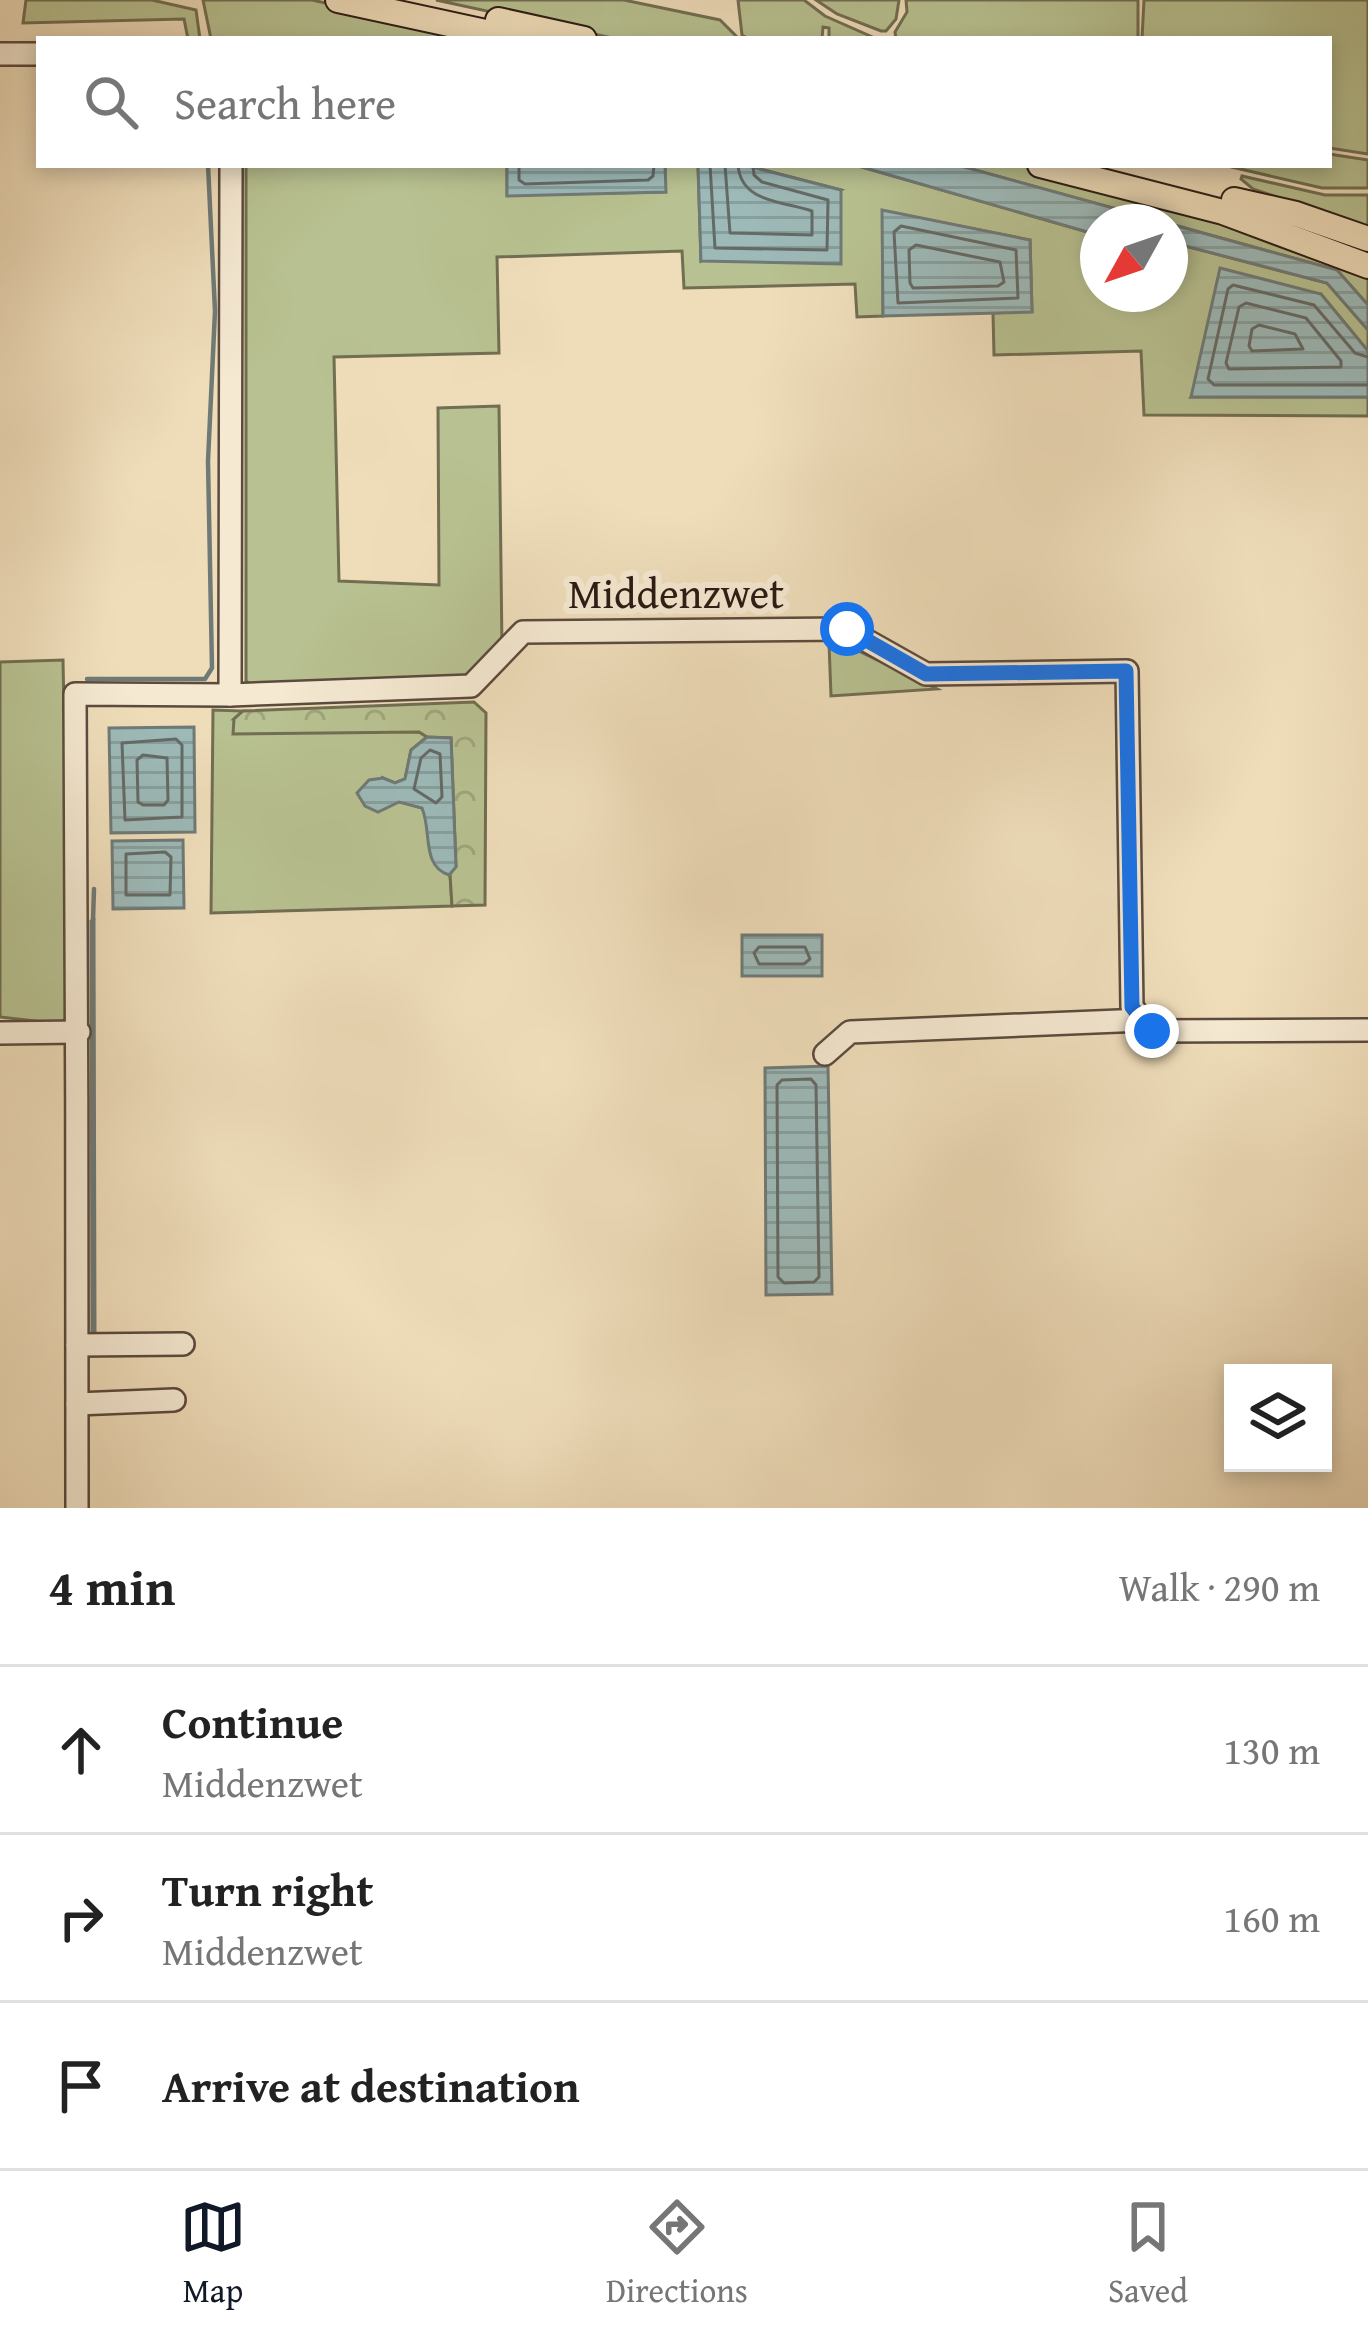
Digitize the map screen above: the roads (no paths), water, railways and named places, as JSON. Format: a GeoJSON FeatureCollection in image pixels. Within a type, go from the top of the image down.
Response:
{"type":"FeatureCollection","features":[{"type":"Feature","properties":{"kind":"main road"},"geometry":{"type":"LineString","coordinates":[[338,0],[504,36]]}},
{"type":"Feature","properties":{"kind":"main road"},"geometry":{"type":"LineString","coordinates":[[408,0],[570,36]]}},
{"type":"Feature","properties":{"kind":"main road"},"geometry":{"type":"LineString","coordinates":[[1052,168],[1223,212],[1368,266]]}},
{"type":"Feature","properties":{"kind":"main road"},"geometry":{"type":"LineString","coordinates":[[1110,168],[1296,214],[1368,239]]}},
{"type":"Feature","properties":{"kind":"street"},"geometry":{"type":"LineString","coordinates":[[0,54],[36,54]]}},
{"type":"Feature","properties":{"kind":"street"},"geometry":{"type":"LineString","coordinates":[[230,694],[231,168]]}},
{"type":"Feature","properties":{"kind":"street","name":"Middenzwet"},"geometry":{"type":"LineString","coordinates":[[77,1508],[75,694],[471,686],[523,632],[847,629],[926,674],[1126,671],[1132,1007],[1143,1020]]}},
{"type":"Feature","properties":{"kind":"street"},"geometry":{"type":"LineString","coordinates":[[825,1054],[850,1032],[1143,1020],[1152,1031],[1368,1030]]}},
{"type":"Feature","properties":{"kind":"street"},"geometry":{"type":"LineString","coordinates":[[0,1033],[79,1032]]}},
{"type":"Feature","properties":{"kind":"street"},"geometry":{"type":"LineString","coordinates":[[77,1346],[182,1344]]}},
{"type":"Feature","properties":{"kind":"street"},"geometry":{"type":"LineString","coordinates":[[76,1403],[174,1400]]}},
{"type":"Feature","properties":{"kind":"water"},"geometry":{"type":"Polygon","coordinates":[[[507,168],[665,168],[666,192],[507,196],[507,168]]]}},
{"type":"Feature","properties":{"kind":"water"},"geometry":{"type":"Polygon","coordinates":[[[698,168],[756,168],[841,190],[841,264],[701,261],[698,168]]]}},
{"type":"Feature","properties":{"kind":"water"},"geometry":{"type":"Polygon","coordinates":[[[865,168],[968,168],[1099,204],[1080,204],[1080,230],[865,168]]]}},
{"type":"Feature","properties":{"kind":"water"},"geometry":{"type":"Polygon","coordinates":[[[882,210],[1030,240],[1032,312],[883,316],[882,210]]]}},
{"type":"Feature","properties":{"kind":"water"},"geometry":{"type":"Polygon","coordinates":[[[1188,229],[1337,270],[1368,305],[1368,330],[1327,283],[1188,247],[1188,229]]]}},
{"type":"Feature","properties":{"kind":"water"},"geometry":{"type":"Polygon","coordinates":[[[1220,268],[1321,294],[1368,351],[1368,397],[1191,397],[1220,268]]]}},
{"type":"Feature","properties":{"kind":"water"},"geometry":{"type":"Polygon","coordinates":[[[194,727],[195,832],[111,833],[109,728],[194,727]]]}},
{"type":"Feature","properties":{"kind":"water"},"geometry":{"type":"Polygon","coordinates":[[[427,737],[451,738],[456,867],[449,875],[434,864],[422,808],[399,802],[378,812],[365,806],[357,793],[369,780],[395,783],[405,779],[411,750],[427,737]]]}},
{"type":"Feature","properties":{"kind":"water"},"geometry":{"type":"Polygon","coordinates":[[[183,840],[184,908],[113,909],[112,841],[183,840]]]}},
{"type":"Feature","properties":{"kind":"water"},"geometry":{"type":"Polygon","coordinates":[[[91,921],[95,1334],[92,1334],[91,921]]]}},
{"type":"Feature","properties":{"kind":"water"},"geometry":{"type":"Polygon","coordinates":[[[742,935],[822,935],[822,976],[742,976],[742,935]]]}},
{"type":"Feature","properties":{"kind":"water"},"geometry":{"type":"Polygon","coordinates":[[[828,1066],[832,1294],[766,1295],[765,1068],[828,1066]]]}},
{"type":"Feature","properties":{"kind":"waterway"},"geometry":{"type":"LineString","coordinates":[[87,679],[205,679],[212,668],[208,461],[215,311],[208,168]]}},
{"type":"Feature","properties":{"kind":"waterway"},"geometry":{"type":"LineString","coordinates":[[93,920],[94,889]]}}]}
